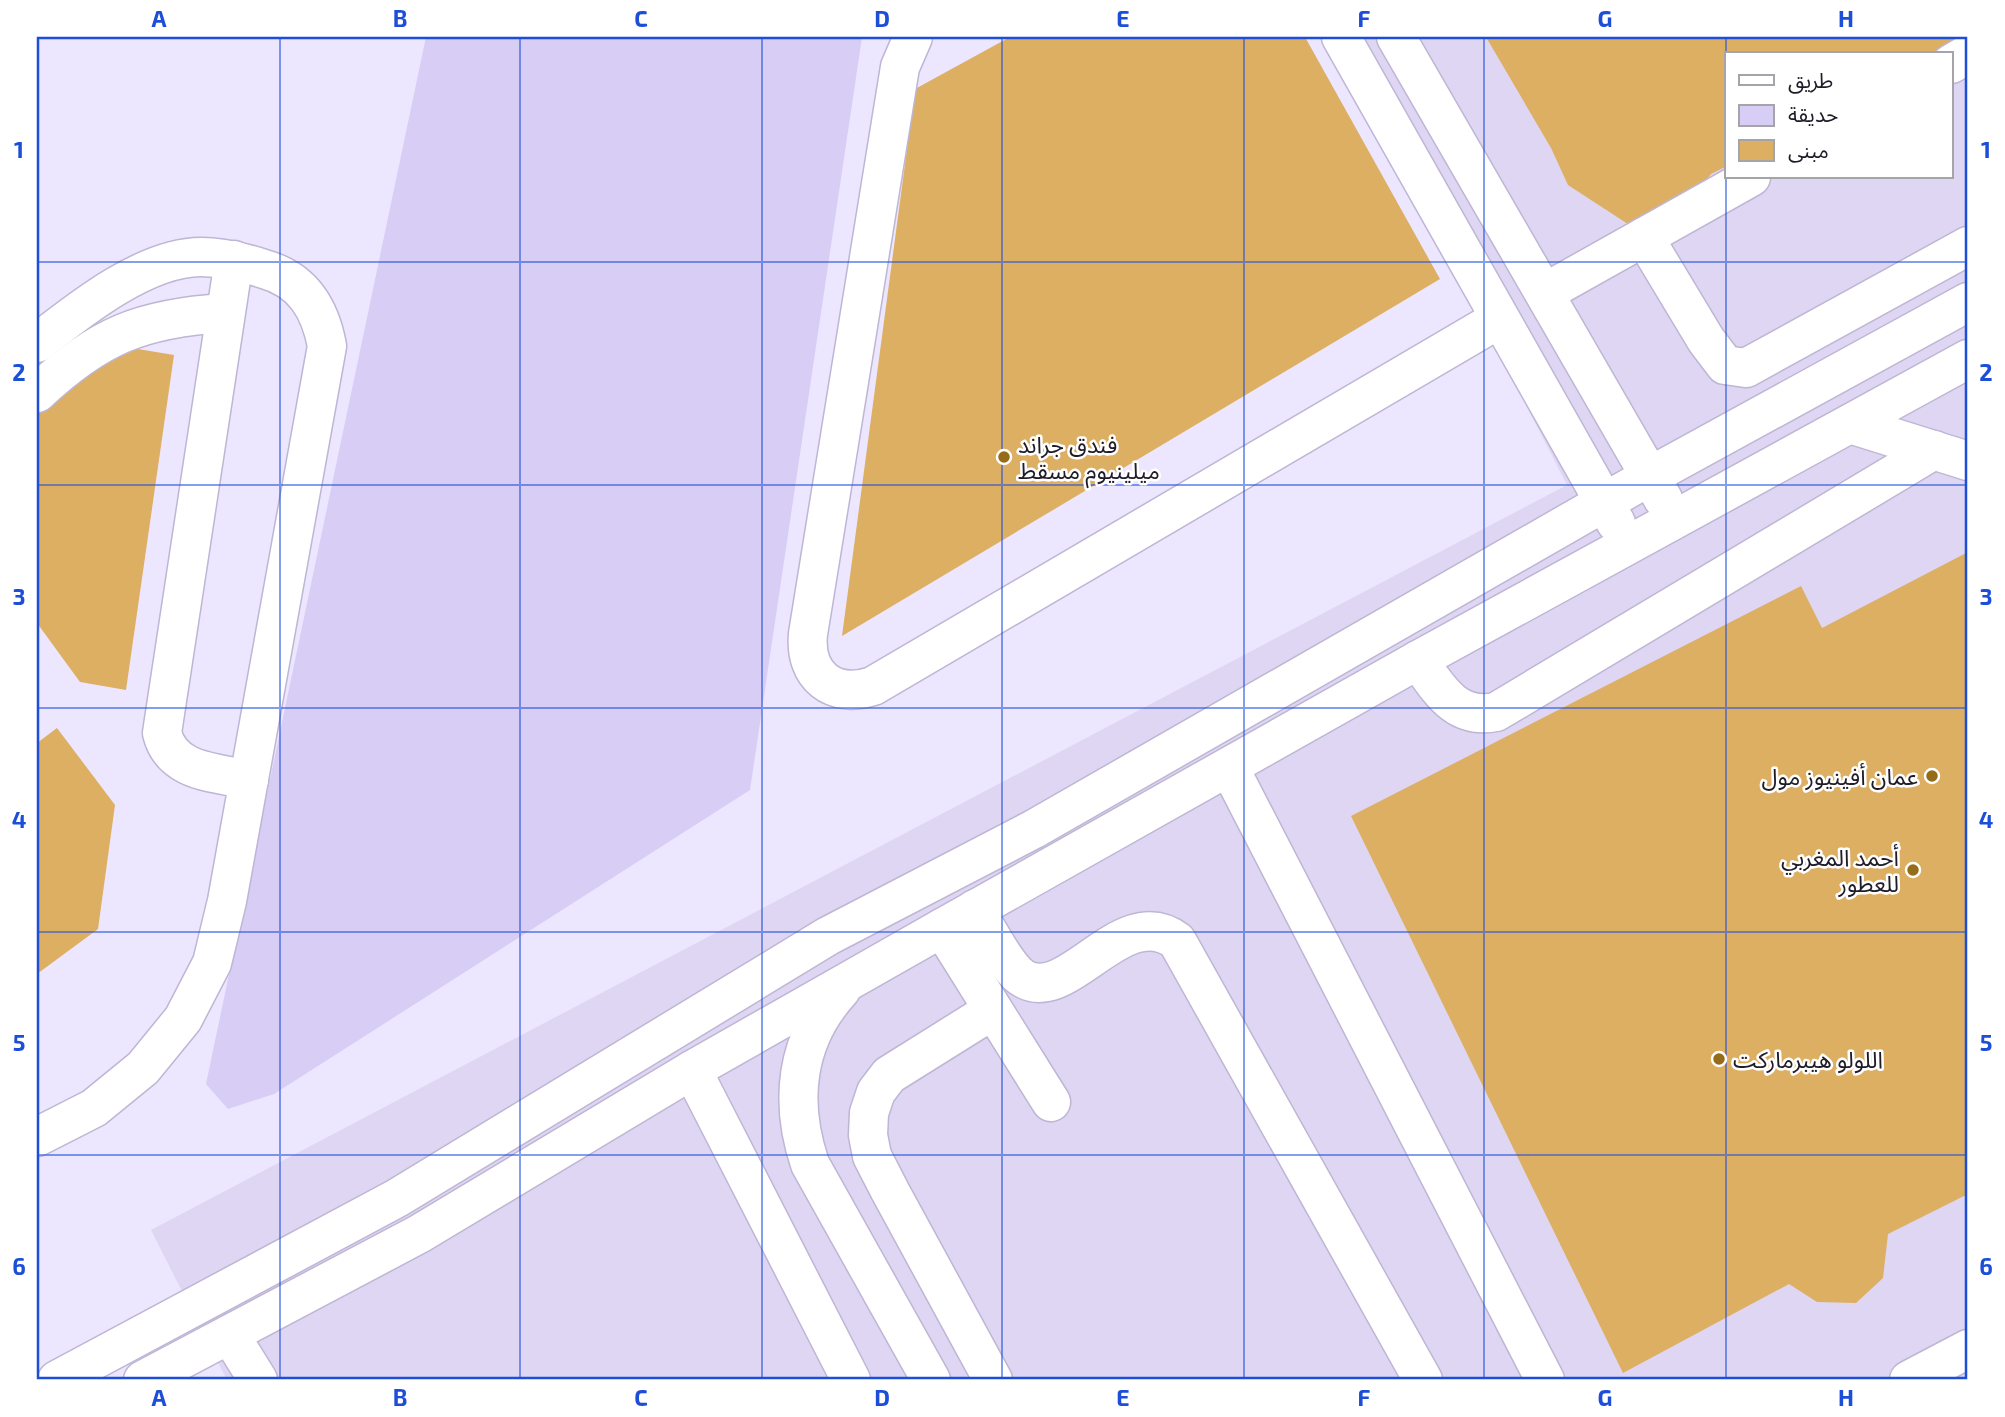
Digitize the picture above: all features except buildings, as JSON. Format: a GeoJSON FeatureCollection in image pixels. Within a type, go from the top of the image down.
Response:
{"type":"FeatureCollection","features":[{"type":"Feature","properties":{"kind":"street"},"geometry":{"type":"LineString","coordinates":[[913,37],[900,67],[808,634],[810,663],[818,676],[830,685],[844,691],[873,686],[1499,319]]}},
{"type":"Feature","properties":{"kind":"street"},"geometry":{"type":"LineString","coordinates":[[1341,37],[1628,544]]}},
{"type":"Feature","properties":{"kind":"street"},"geometry":{"type":"LineString","coordinates":[[1396,37],[1546,292],[1674,519]]}},
{"type":"Feature","properties":{"kind":"street"},"geometry":{"type":"LineString","coordinates":[[1952,63],[1968,54]]}},
{"type":"Feature","properties":{"kind":"street"},"geometry":{"type":"LineString","coordinates":[[1546,292],[1749,178]]}},
{"type":"Feature","properties":{"kind":"street"},"geometry":{"type":"LineString","coordinates":[[1644,237],[1706,340],[1725,365],[1746,368],[1968,246]]}},
{"type":"Feature","properties":{"kind":"street"},"geometry":{"type":"LineString","coordinates":[[37,343],[96,299],[164,264],[199,257],[234,260],[274,272],[295,283],[313,301],[323,323],[327,346],[227,901],[212,963],[183,1019],[143,1068],[104,1100],[37,1137]]}},
{"type":"Feature","properties":{"kind":"street"},"geometry":{"type":"LineString","coordinates":[[234,260],[162,733],[166,748],[175,760],[190,767],[249,780]]}},
{"type":"Feature","properties":{"kind":"street"},"geometry":{"type":"LineString","coordinates":[[57,1380],[397,1198],[817,943],[1046,822],[1651,475],[1968,302]]}},
{"type":"Feature","properties":{"kind":"street"},"geometry":{"type":"LineString","coordinates":[[37,393],[94,347],[125,330],[190,315],[225,313]]}},
{"type":"Feature","properties":{"kind":"street"},"geometry":{"type":"LineString","coordinates":[[143,1380],[419,1234],[692,1070],[975,909],[1418,660],[1968,359]]}},
{"type":"Feature","properties":{"kind":"street"},"geometry":{"type":"LineString","coordinates":[[1850,424],[1951,455]]}},
{"type":"Feature","properties":{"kind":"street"},"geometry":{"type":"LineString","coordinates":[[1418,660],[1455,706],[1482,715],[1496,712],[1951,455]]}},
{"type":"Feature","properties":{"kind":"street"},"geometry":{"type":"LineString","coordinates":[[1229,767],[1545,1380]]}},
{"type":"Feature","properties":{"kind":"street"},"geometry":{"type":"LineString","coordinates":[[975,909],[1018,975],[1036,983],[1055,979],[1137,931],[1159,931],[1168,934],[1184,950],[1423,1380]]}},
{"type":"Feature","properties":{"kind":"street"},"geometry":{"type":"LineString","coordinates":[[942,928],[1051,1102]]}},
{"type":"Feature","properties":{"kind":"street"},"geometry":{"type":"LineString","coordinates":[[848,982],[818,1020],[807,1043],[797,1091],[802,1140],[810,1164],[931,1380]]}},
{"type":"Feature","properties":{"kind":"street"},"geometry":{"type":"LineString","coordinates":[[983,1377],[872,1156],[868,1135],[869,1113],[876,1092],[889,1075],[993,1010]]}},
{"type":"Feature","properties":{"kind":"street"},"geometry":{"type":"LineString","coordinates":[[692,1070],[851,1380]]}},
{"type":"Feature","properties":{"kind":"street"},"geometry":{"type":"LineString","coordinates":[[230,1335],[258,1380]]}},
{"type":"Feature","properties":{"kind":"street"},"geometry":{"type":"LineString","coordinates":[[1909,1380],[1968,1349]]}},
{"type":"Feature","properties":{"kind":"shaded area"},"geometry":{"type":"Polygon","coordinates":[[[1337,37],[1968,37],[1968,1380],[227,1380],[151,1230],[1567,485],[1337,37]]]}},
{"type":"Feature","properties":{"kind":"green space"},"geometry":{"type":"Polygon","coordinates":[[[426,37],[862,37],[750,790],[274,1094],[228,1109],[206,1084],[426,37]]]}},
{"type":"Feature","properties":{"kind":"place","name":"فندق جراند ميلينيوم مسقط"},"geometry":{"type":"Point","coordinates":[1004,457]}},
{"type":"Feature","properties":{"kind":"place","name":"عمان أفينيوز مول"},"geometry":{"type":"Point","coordinates":[1932,776]}},
{"type":"Feature","properties":{"kind":"place","name":"أحمد المغربي للعطور"},"geometry":{"type":"Point","coordinates":[1913,870]}},
{"type":"Feature","properties":{"kind":"place","name":"اللولو هيبرماركت"},"geometry":{"type":"Point","coordinates":[1719,1059]}}]}
